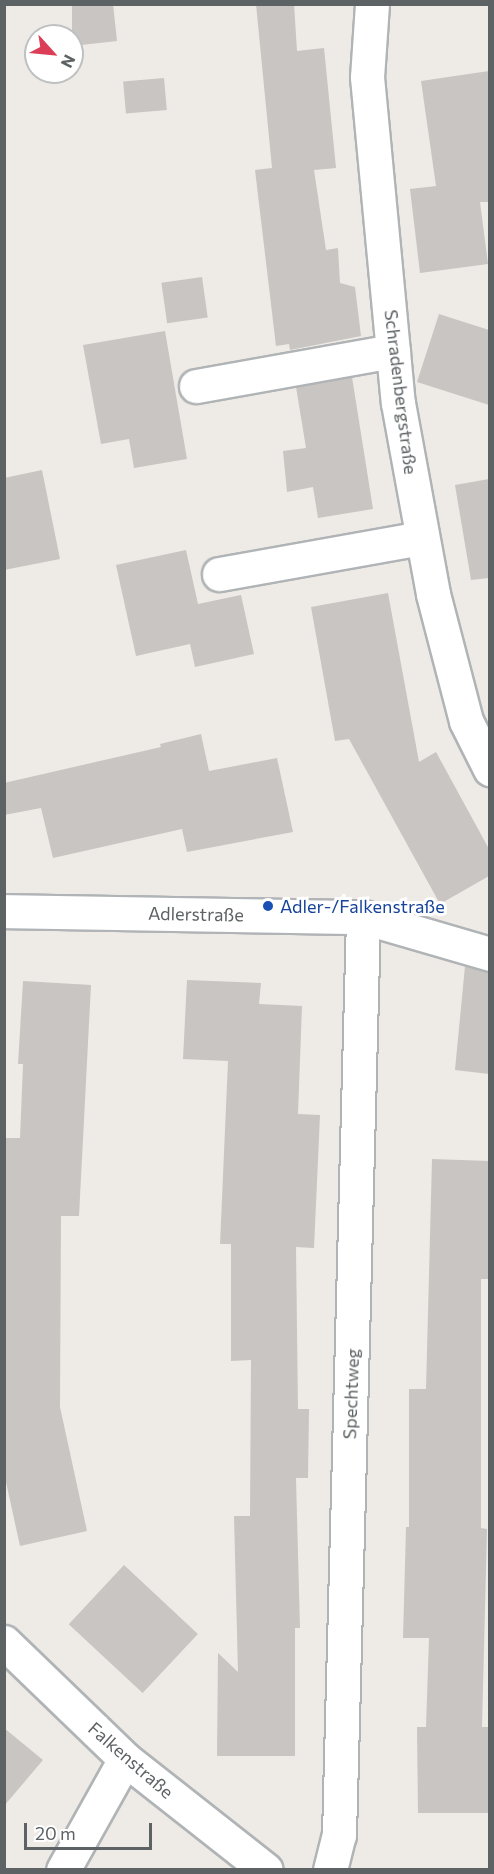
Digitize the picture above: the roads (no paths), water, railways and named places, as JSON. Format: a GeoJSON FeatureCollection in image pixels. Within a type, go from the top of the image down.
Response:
{"type":"FeatureCollection","features":[{"type":"Feature","properties":{"kind":"street","name":"Schradenbergstraße"},"geometry":{"type":"LineString","coordinates":[[372,4],[367,78],[393,351],[422,538],[466,721],[489,769]]}},
{"type":"Feature","properties":{"kind":"street"},"geometry":{"type":"LineString","coordinates":[[196,386],[393,351]]}},
{"type":"Feature","properties":{"kind":"street"},"geometry":{"type":"LineString","coordinates":[[219,574],[422,538]]}},
{"type":"Feature","properties":{"kind":"street","name":"Adlerstraße"},"geometry":{"type":"LineString","coordinates":[[4,911],[363,917],[489,954]]}},
{"type":"Feature","properties":{"kind":"street","name":"Spechtweg"},"geometry":{"type":"LineString","coordinates":[[330,1869],[339,1835],[363,917]]}},
{"type":"Feature","properties":{"kind":"street","name":"Falkenstraße"},"geometry":{"type":"LineString","coordinates":[[4,1642],[125,1759],[266,1869]]}},
{"type":"Feature","properties":{"kind":"street"},"geometry":{"type":"LineString","coordinates":[[63,1869],[125,1759]]}},
{"type":"Feature","properties":{"kind":"place","name":"Adler-/Falkenstraße"},"geometry":{"type":"Point","coordinates":[268,906]}}]}
